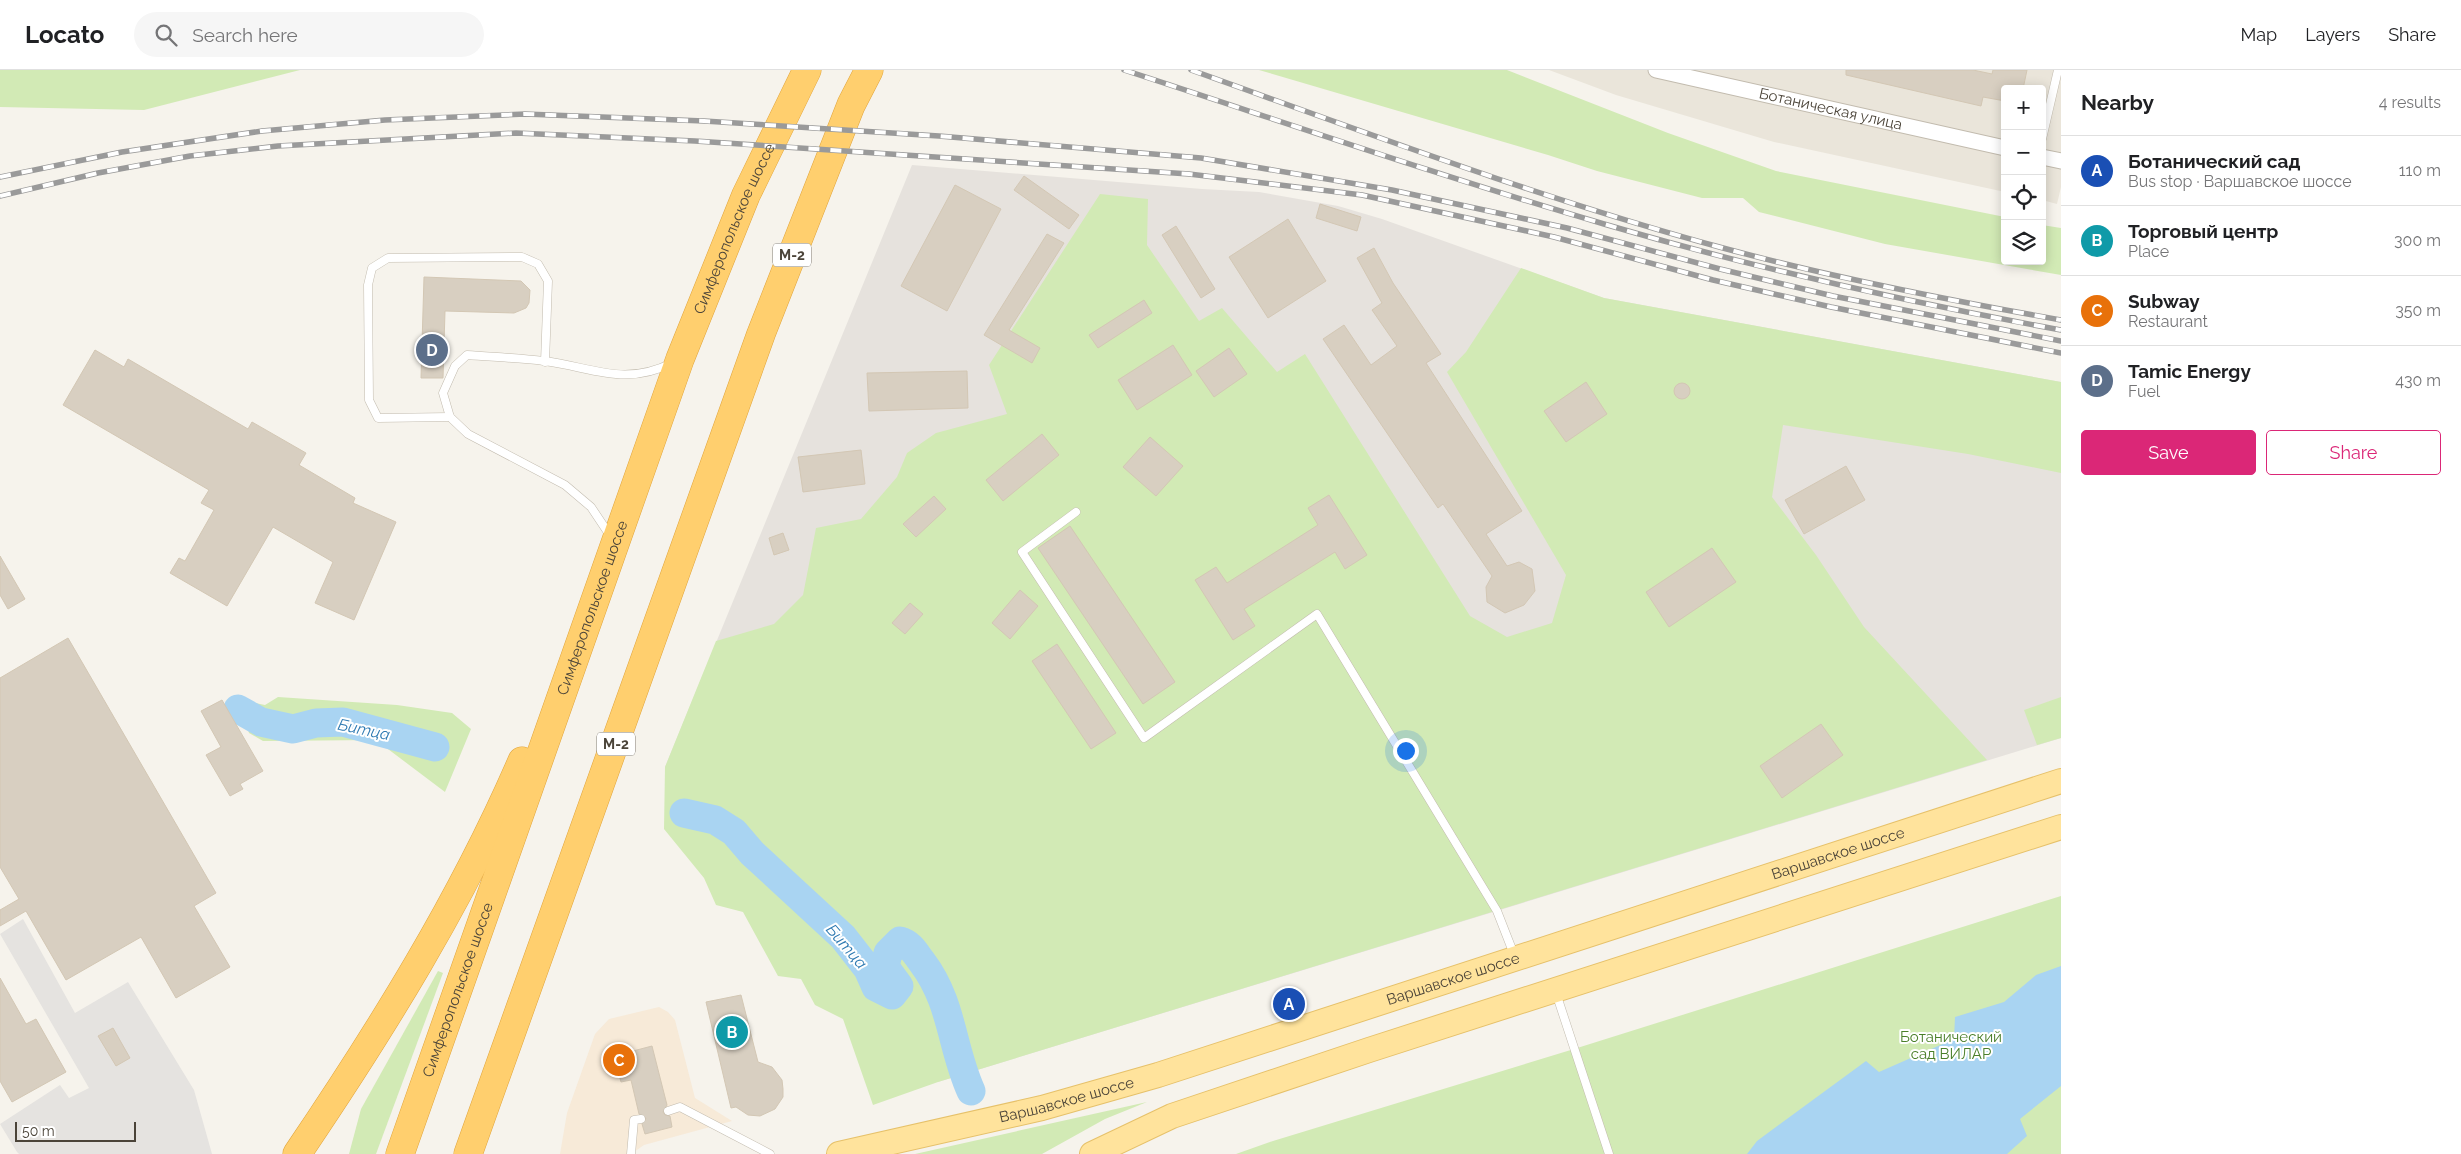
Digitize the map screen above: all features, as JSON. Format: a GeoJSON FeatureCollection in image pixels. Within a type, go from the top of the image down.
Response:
{"type":"FeatureCollection","features":[{"type":"Feature","properties":{"kind":"highway","name":"Симферопольское шоссе"},"geometry":{"type":"LineString","coordinates":[[400,1154],[515,832],[610,553],[680,359],[746,195],[807,70]]}},
{"type":"Feature","properties":{"kind":"highway","name":"М-2"},"geometry":{"type":"LineString","coordinates":[[468,1154],[758,343],[851,105],[869,70]]}},
{"type":"Feature","properties":{"kind":"highway"},"geometry":{"type":"LineString","coordinates":[[296,1154],[385,1020],[467,874],[506,797],[610,553]]}},
{"type":"Feature","properties":{"kind":"main road","name":"Варшавское шоссе"},"geometry":{"type":"LineString","coordinates":[[839,1154],[1042,1108],[1126,1084],[2061,781]]}},
{"type":"Feature","properties":{"kind":"main road"},"geometry":{"type":"LineString","coordinates":[[1092,1154],[1172,1116],[1370,1050],[2061,827]]}},
{"type":"Feature","properties":{"kind":"street","name":"Ботаническая улица"},"geometry":{"type":"LineString","coordinates":[[1656,70],[1691,74],[2001,147]]}},
{"type":"Feature","properties":{"kind":"street"},"geometry":{"type":"LineString","coordinates":[[2046,158],[2061,161]]}},
{"type":"Feature","properties":{"kind":"lane"},"geometry":{"type":"LineString","coordinates":[[2044,130],[2058,70]]}},
{"type":"Feature","properties":{"kind":"lane"},"geometry":{"type":"LineString","coordinates":[[450,417],[378,418],[369,400],[368,285],[372,268],[388,258],[522,257],[538,264],[548,280],[545,362]]}},
{"type":"Feature","properties":{"kind":"lane"},"geometry":{"type":"LineString","coordinates":[[610,553],[591,507],[564,485],[468,434],[450,417],[443,393],[455,366],[467,355],[545,362],[620,375],[652,372],[680,359]]}},
{"type":"Feature","properties":{"kind":"lane"},"geometry":{"type":"LineString","coordinates":[[1076,512],[1022,552],[1144,738],[1317,614],[1497,910],[1516,958]]}},
{"type":"Feature","properties":{"kind":"lane"},"geometry":{"type":"LineString","coordinates":[[1556,991],[1609,1154]]}},
{"type":"Feature","properties":{"kind":"lane"},"geometry":{"type":"LineString","coordinates":[[668,1111],[680,1108],[770,1154]]}},
{"type":"Feature","properties":{"kind":"lane"},"geometry":{"type":"LineString","coordinates":[[631,1154],[634,1120],[640,1119]]}},
{"type":"Feature","properties":{"kind":"shaded area"},"geometry":{"type":"Polygon","coordinates":[[[1549,70],[2061,70],[2061,187],[2057,204],[2046,201],[2046,85],[2001,85],[2001,191],[1774,142],[1616,95],[1549,70]]]}},
{"type":"Feature","properties":{"kind":"shaded area"},"geometry":{"type":"Polygon","coordinates":[[[912,165],[1259,192],[1338,206],[1382,219],[1604,298],[2061,382],[2061,738],[938,1082],[665,767],[912,165]]]}},
{"type":"Feature","properties":{"kind":"shaded area"},"geometry":{"type":"Polygon","coordinates":[[[23,919],[75,1013],[128,982],[194,1090],[212,1154],[19,1154],[17,1152],[0,1124],[60,1085],[69,1098],[89,1088],[0,934],[23,919]]]}},
{"type":"Feature","properties":{"kind":"shaded area"},"geometry":{"type":"Polygon","coordinates":[[[659,1007],[668,1012],[675,1020],[695,1098],[732,1121],[644,1145],[631,1154],[560,1154],[567,1113],[595,1034],[609,1019],[659,1007]]]}},
{"type":"Feature","properties":{"kind":"green space"},"geometry":{"type":"Polygon","coordinates":[[[0,70],[300,70],[144,110],[0,107],[0,70]]]}},
{"type":"Feature","properties":{"kind":"green space"},"geometry":{"type":"Polygon","coordinates":[[[1259,70],[1507,70],[1668,133],[1776,171],[2001,216],[2001,264],[1885,244],[1759,212],[1743,198],[1702,198],[1597,171],[1259,70]]]}},
{"type":"Feature","properties":{"kind":"green space"},"geometry":{"type":"Polygon","coordinates":[[[1100,194],[1148,199],[1147,245],[1199,321],[1222,308],[1277,372],[1305,354],[1470,616],[1507,637],[1552,623],[1566,575],[1447,372],[1466,352],[1521,268],[1604,298],[2061,382],[2061,473],[1968,454],[1783,425],[1772,497],[1816,555],[1864,627],[1987,760],[938,1082],[873,1105],[843,1019],[815,1005],[801,979],[778,976],[743,912],[716,905],[704,878],[664,829],[665,767],[716,641],[774,624],[803,595],[816,528],[861,519],[897,477],[907,453],[936,433],[1007,414],[989,365],[1100,194]]]}},
{"type":"Feature","properties":{"kind":"green space"},"geometry":{"type":"Polygon","coordinates":[[[2046,226],[2061,228],[2061,275],[2004,265],[2046,265],[2046,226]]]}},
{"type":"Feature","properties":{"kind":"green space"},"geometry":{"type":"Polygon","coordinates":[[[278,697],[397,705],[452,713],[471,729],[445,792],[376,740],[263,741],[249,733],[240,700],[265,705],[278,697]]]}},
{"type":"Feature","properties":{"kind":"green space"},"geometry":{"type":"Polygon","coordinates":[[[2061,697],[2061,738],[2037,745],[2024,710],[2061,697]]]}},
{"type":"Feature","properties":{"kind":"green space","name":"Ботанический сад ВИЛАР"},"geometry":{"type":"Polygon","coordinates":[[[2061,896],[2061,1154],[1236,1154],[1273,1141],[1574,1049],[2061,896]]]}},
{"type":"Feature","properties":{"kind":"green space"},"geometry":{"type":"Polygon","coordinates":[[[438,971],[443,973],[376,1154],[349,1154],[361,1109],[438,971]]]}},
{"type":"Feature","properties":{"kind":"green space"},"geometry":{"type":"Polygon","coordinates":[[[1147,1102],[1105,1119],[1042,1154],[915,1154],[1147,1102]]]}},
{"type":"Feature","properties":{"kind":"water"},"geometry":{"type":"Polygon","coordinates":[[[2061,966],[2061,1086],[2020,1119],[2027,1136],[2007,1154],[1747,1154],[1757,1141],[1866,1061],[1879,1072],[1954,1039],[1955,1017],[2004,1002],[2036,975],[2061,966]]]}},
{"type":"Feature","properties":{"kind":"building"},"geometry":{"type":"Polygon","coordinates":[[[1846,70],[1973,70],[1992,74],[1993,70],[2027,70],[2024,85],[2001,85],[2001,100],[1983,97],[1981,106],[1846,75],[1846,70]]]}},
{"type":"Feature","properties":{"kind":"building"},"geometry":{"type":"Polygon","coordinates":[[[1024,176],[1079,215],[1069,229],[1014,190],[1024,176]]]}},
{"type":"Feature","properties":{"kind":"building"},"geometry":{"type":"Polygon","coordinates":[[[955,185],[1001,209],[947,311],[901,286],[955,185]]]}},
{"type":"Feature","properties":{"kind":"building"},"geometry":{"type":"Polygon","coordinates":[[[1320,204],[1361,217],[1357,231],[1316,218],[1320,204]]]}},
{"type":"Feature","properties":{"kind":"building"},"geometry":{"type":"Polygon","coordinates":[[[1288,219],[1326,281],[1268,318],[1229,257],[1288,219]]]}},
{"type":"Feature","properties":{"kind":"building"},"geometry":{"type":"Polygon","coordinates":[[[1176,226],[1215,289],[1201,298],[1162,235],[1176,226]]]}},
{"type":"Feature","properties":{"kind":"building"},"geometry":{"type":"Polygon","coordinates":[[[1047,234],[1064,243],[1009,330],[1040,348],[1032,363],[984,335],[1047,234]]]}},
{"type":"Feature","properties":{"kind":"building"},"geometry":{"type":"Polygon","coordinates":[[[1374,248],[1393,283],[1441,354],[1426,363],[1522,511],[1486,534],[1507,566],[1519,562],[1532,569],[1535,591],[1524,605],[1505,613],[1487,602],[1486,587],[1492,576],[1443,504],[1438,508],[1323,339],[1344,325],[1371,365],[1397,346],[1372,310],[1382,303],[1357,258],[1374,248]]]}},
{"type":"Feature","properties":{"kind":"building"},"geometry":{"type":"Polygon","coordinates":[[[424,277],[521,281],[530,290],[529,303],[526,308],[514,313],[445,311],[443,378],[421,378],[424,277]]]}},
{"type":"Feature","properties":{"kind":"building"},"geometry":{"type":"Polygon","coordinates":[[[1144,300],[1152,313],[1098,348],[1089,335],[1144,300]]]}},
{"type":"Feature","properties":{"kind":"building"},"geometry":{"type":"Polygon","coordinates":[[[1173,345],[1192,375],[1137,410],[1118,380],[1173,345]]]}},
{"type":"Feature","properties":{"kind":"building"},"geometry":{"type":"Polygon","coordinates":[[[1229,348],[1247,374],[1214,397],[1196,371],[1229,348]]]}},
{"type":"Feature","properties":{"kind":"building"},"geometry":{"type":"Polygon","coordinates":[[[95,350],[124,367],[128,359],[248,429],[252,422],[306,453],[299,465],[355,498],[353,503],[396,522],[354,620],[315,603],[333,562],[273,527],[227,606],[170,573],[179,558],[185,561],[214,510],[201,503],[209,490],[63,405],[95,350]]]}},
{"type":"Feature","properties":{"kind":"building"},"geometry":{"type":"Polygon","coordinates":[[[967,371],[968,408],[869,411],[867,373],[967,371]]]}},
{"type":"Feature","properties":{"kind":"building"},"geometry":{"type":"Polygon","coordinates":[[[1586,382],[1607,414],[1566,442],[1544,411],[1586,382]]]}},
{"type":"Feature","properties":{"kind":"building"},"geometry":{"type":"Polygon","coordinates":[[[1682,383],[1688,385],[1690,391],[1688,397],[1682,399],[1676,397],[1674,391],[1676,385],[1682,383]]]}},
{"type":"Feature","properties":{"kind":"building"},"geometry":{"type":"Polygon","coordinates":[[[1042,434],[1059,455],[1003,501],[986,480],[1042,434]]]}},
{"type":"Feature","properties":{"kind":"building"},"geometry":{"type":"Polygon","coordinates":[[[1150,437],[1183,466],[1156,496],[1123,467],[1150,437]]]}},
{"type":"Feature","properties":{"kind":"building"},"geometry":{"type":"Polygon","coordinates":[[[861,450],[865,484],[803,492],[798,457],[861,450]]]}},
{"type":"Feature","properties":{"kind":"building"},"geometry":{"type":"Polygon","coordinates":[[[1846,466],[1865,500],[1804,534],[1785,500],[1846,466]]]}},
{"type":"Feature","properties":{"kind":"building"},"geometry":{"type":"Polygon","coordinates":[[[1329,495],[1367,555],[1345,569],[1335,552],[1244,609],[1255,626],[1233,640],[1195,580],[1216,567],[1227,583],[1318,525],[1308,508],[1329,495]]]}},
{"type":"Feature","properties":{"kind":"building"},"geometry":{"type":"Polygon","coordinates":[[[934,496],[946,509],[916,537],[903,524],[934,496]]]}},
{"type":"Feature","properties":{"kind":"building"},"geometry":{"type":"Polygon","coordinates":[[[1070,526],[1175,682],[1143,704],[1038,548],[1070,526]]]}},
{"type":"Feature","properties":{"kind":"building"},"geometry":{"type":"Polygon","coordinates":[[[783,533],[789,550],[774,555],[769,538],[783,533]]]}},
{"type":"Feature","properties":{"kind":"building"},"geometry":{"type":"Polygon","coordinates":[[[1712,548],[1736,582],[1669,627],[1646,592],[1712,548]]]}},
{"type":"Feature","properties":{"kind":"building"},"geometry":{"type":"Polygon","coordinates":[[[0,556],[25,599],[8,609],[0,595],[0,556]]]}},
{"type":"Feature","properties":{"kind":"building"},"geometry":{"type":"Polygon","coordinates":[[[1020,590],[1038,606],[1010,639],[992,623],[1020,590]]]}},
{"type":"Feature","properties":{"kind":"building"},"geometry":{"type":"Polygon","coordinates":[[[910,603],[923,614],[905,634],[892,623],[910,603]]]}},
{"type":"Feature","properties":{"kind":"building"},"geometry":{"type":"Polygon","coordinates":[[[68,638],[216,893],[194,906],[230,967],[176,998],[141,937],[66,980],[26,911],[0,926],[0,910],[19,899],[0,867],[0,678],[68,638]]]}},
{"type":"Feature","properties":{"kind":"building"},"geometry":{"type":"Polygon","coordinates":[[[1057,644],[1116,733],[1091,749],[1032,661],[1057,644]]]}},
{"type":"Feature","properties":{"kind":"building"},"geometry":{"type":"Polygon","coordinates":[[[222,700],[263,771],[240,784],[243,789],[230,796],[206,755],[221,747],[201,711],[222,700]]]}},
{"type":"Feature","properties":{"kind":"building"},"geometry":{"type":"Polygon","coordinates":[[[1821,724],[1843,755],[1782,798],[1760,766],[1821,724]]]}},
{"type":"Feature","properties":{"kind":"building"},"geometry":{"type":"Polygon","coordinates":[[[0,978],[26,1024],[36,1019],[66,1072],[12,1102],[0,1081],[0,978]]]}},
{"type":"Feature","properties":{"kind":"building"},"geometry":{"type":"Polygon","coordinates":[[[741,995],[758,1062],[772,1067],[782,1080],[783,1097],[775,1109],[760,1116],[748,1115],[736,1107],[731,1108],[706,1002],[741,995]]]}},
{"type":"Feature","properties":{"kind":"building"},"geometry":{"type":"Polygon","coordinates":[[[113,1028],[130,1058],[116,1066],[98,1036],[113,1028]]]}},
{"type":"Feature","properties":{"kind":"building"},"geometry":{"type":"Polygon","coordinates":[[[652,1046],[667,1105],[663,1112],[665,1115],[670,1116],[672,1127],[645,1134],[642,1124],[646,1118],[639,1114],[631,1080],[621,1082],[614,1056],[652,1046]]]}},
{"type":"Feature","properties":{"kind":"waterway","name":"Битца"},"geometry":{"type":"LineString","coordinates":[[238,709],[261,722],[293,729],[316,723],[343,722],[435,747]]}},
{"type":"Feature","properties":{"kind":"waterway","name":"Битца"},"geometry":{"type":"LineString","coordinates":[[684,813],[715,820],[734,832],[752,853],[843,937],[868,969],[876,987],[892,995],[899,986],[885,967],[888,953],[900,941],[910,947],[922,962],[940,993],[964,1075],[971,1091]]}},
{"type":"Feature","properties":{"kind":"railway"},"geometry":{"type":"LineString","coordinates":[[1124,70],[1364,149],[1660,240],[1831,283],[2061,330]]}},
{"type":"Feature","properties":{"kind":"railway"},"geometry":{"type":"LineString","coordinates":[[1191,70],[1522,187],[1655,229],[1765,259],[1849,279],[2061,320]]}},
{"type":"Feature","properties":{"kind":"railway"},"geometry":{"type":"LineString","coordinates":[[0,177],[122,152],[262,131],[385,120],[525,114],[704,121],[939,136],[1201,158],[1392,190],[1567,228],[1720,269],[1833,296],[2061,341]]}},
{"type":"Feature","properties":{"kind":"railway"},"geometry":{"type":"LineString","coordinates":[[0,196],[98,173],[190,156],[278,146],[516,133],[695,141],[1189,174],[1362,195],[1554,237],[1713,280],[1831,307],[2061,353]]}},
{"type":"Feature","properties":{"kind":"place","name":"Tamic Energy"},"geometry":{"type":"Point","coordinates":[432,350]}},
{"type":"Feature","properties":{"kind":"place","name":"Ботанический сад"},"geometry":{"type":"Point","coordinates":[1289,1004]}},
{"type":"Feature","properties":{"kind":"place","name":"Торговый центр"},"geometry":{"type":"Point","coordinates":[732,1032]}},
{"type":"Feature","properties":{"kind":"place","name":"Subway"},"geometry":{"type":"Point","coordinates":[619,1060]}}]}
